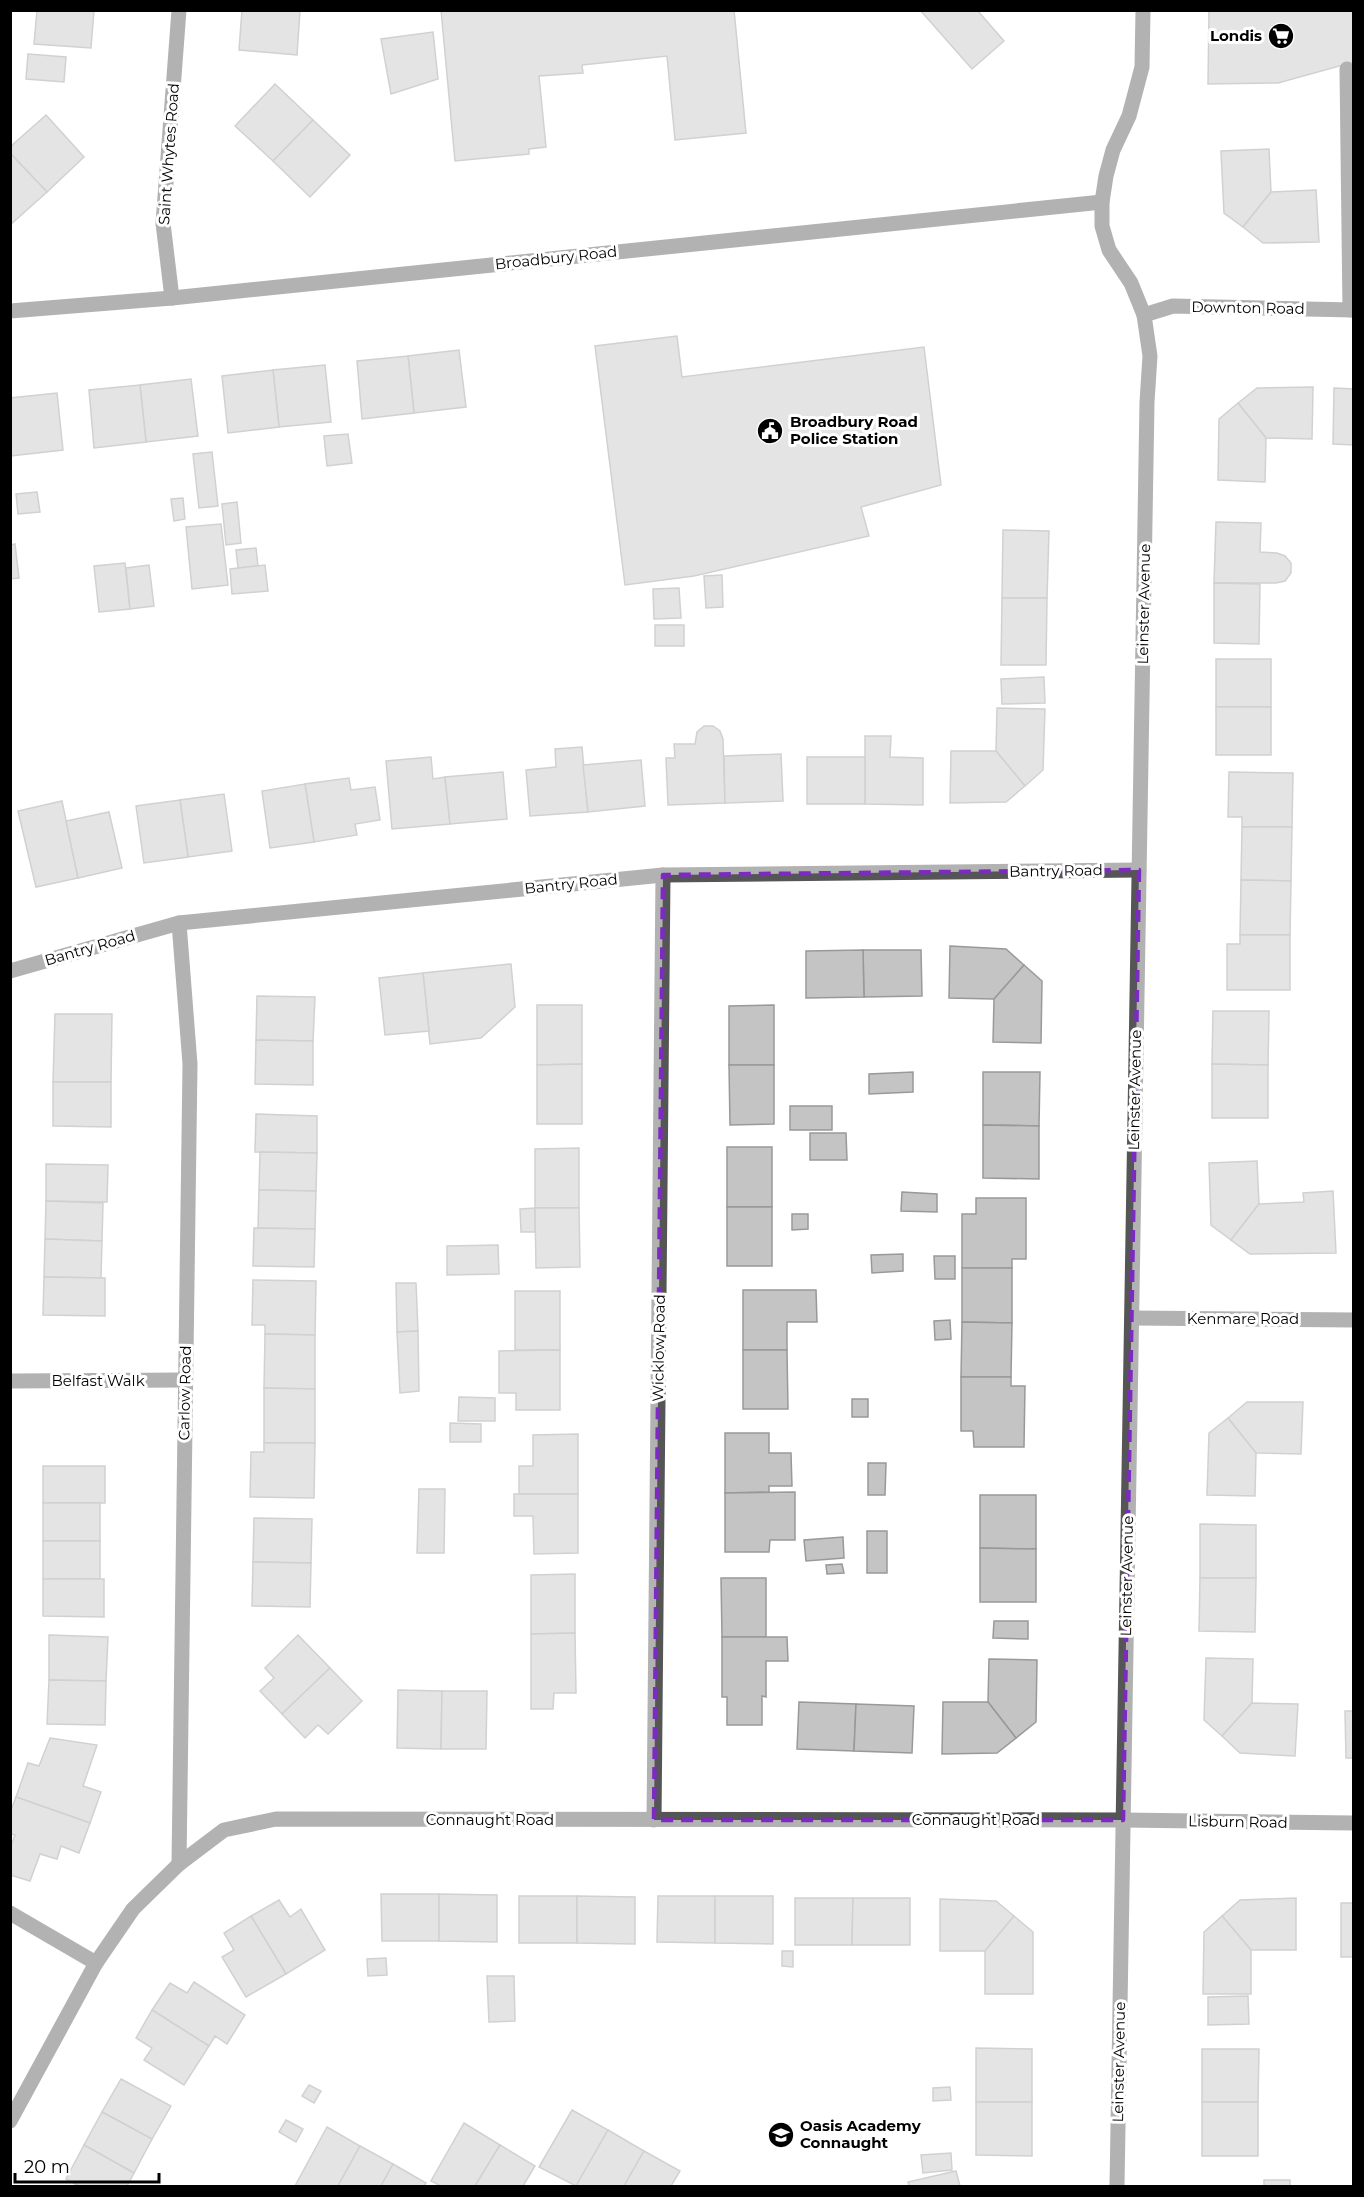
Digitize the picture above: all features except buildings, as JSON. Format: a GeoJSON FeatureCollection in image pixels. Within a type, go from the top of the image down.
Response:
{"type":"FeatureCollection","features":[{"type":"Feature","properties":{"kind":"street","name":"Saint Whytes Road"},"geometry":{"type":"LineString","coordinates":[[172,298],[163,224],[179,10]]}},
{"type":"Feature","properties":{"kind":"street","name":"Leinster Avenue"},"geometry":{"type":"LineString","coordinates":[[1117,2187],[1147,414],[1150,356],[1144,315],[1131,283],[1109,250],[1102,226],[1102,202],[1113,150],[1129,116],[1142,67],[1143,10]]}},
{"type":"Feature","properties":{"kind":"street"},"geometry":{"type":"LineString","coordinates":[[1347,69],[1352,310]]}},
{"type":"Feature","properties":{"kind":"street","name":"Broadbury Road"},"geometry":{"type":"LineString","coordinates":[[10,311],[172,298],[1102,202]]}},
{"type":"Feature","properties":{"kind":"street","name":"Downton Road"},"geometry":{"type":"LineString","coordinates":[[1144,315],[1173,306],[1352,310]]}},
{"type":"Feature","properties":{"kind":"street","name":"Bantry Road"},"geometry":{"type":"LineString","coordinates":[[10,971],[179,923],[663,875],[1139,870]]}},
{"type":"Feature","properties":{"kind":"street","name":"Wicklow Road"},"geometry":{"type":"LineString","coordinates":[[654,1820],[663,875]]}},
{"type":"Feature","properties":{"kind":"street","name":"Carlow Road"},"geometry":{"type":"LineString","coordinates":[[179,923],[190,1064],[179,1864]]}},
{"type":"Feature","properties":{"kind":"street","name":"Kenmare Road"},"geometry":{"type":"LineString","coordinates":[[1132,1318],[1353,1320]]}},
{"type":"Feature","properties":{"kind":"street","name":"Belfast Walk"},"geometry":{"type":"LineString","coordinates":[[10,1381],[185,1380]]}},
{"type":"Feature","properties":{"kind":"street","name":"Connaught Road"},"geometry":{"type":"LineString","coordinates":[[10,2121],[96,1963],[133,1909],[179,1864],[224,1830],[276,1819],[1123,1820]]}},
{"type":"Feature","properties":{"kind":"street","name":"Lisburn Road"},"geometry":{"type":"LineString","coordinates":[[1123,1820],[1353,1823]]}},
{"type":"Feature","properties":{"kind":"street"},"geometry":{"type":"LineString","coordinates":[[10,1913],[96,1963]]}},
{"type":"Feature","properties":{"kind":"highlighted area"},"geometry":{"type":"Polygon","coordinates":[[[1139,870],[1123,1820],[654,1820],[663,875],[1139,870]]]}},
{"type":"Feature","properties":{"kind":"place","name":"Londis"},"geometry":{"type":"Point","coordinates":[1281,36]}},
{"type":"Feature","properties":{"kind":"place","name":"Broadbury Road Police Station"},"geometry":{"type":"Point","coordinates":[770,431]}},
{"type":"Feature","properties":{"kind":"place","name":"Oasis Academy Connaught"},"geometry":{"type":"Point","coordinates":[781,2135]}}]}
